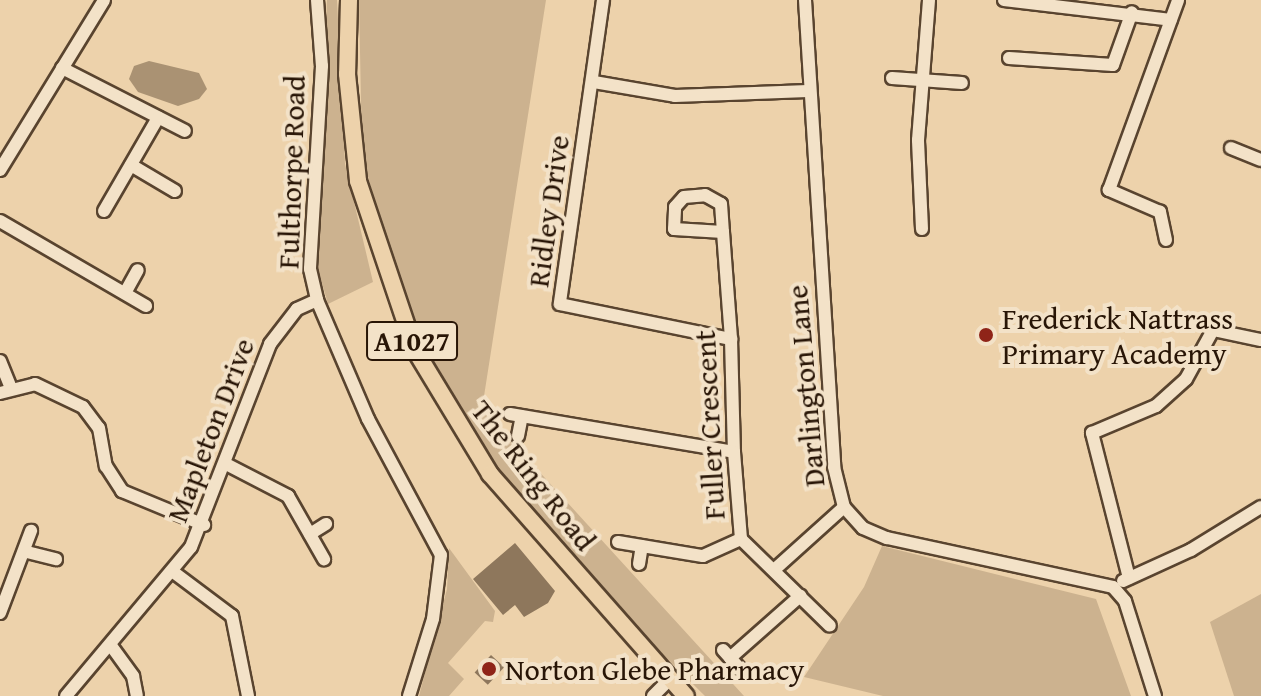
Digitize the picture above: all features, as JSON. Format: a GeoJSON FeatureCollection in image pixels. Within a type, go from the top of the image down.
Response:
{"type":"FeatureCollection","features":[{"type":"Feature","properties":{"kind":"main road","name":"The Ring Road"},"geometry":{"type":"LineString","coordinates":[[349,0],[348,87],[358,181],[415,350],[490,474],[670,679]]}},
{"type":"Feature","properties":{"kind":"main road","name":"A1027"},"geometry":{"type":"LineString","coordinates":[[670,679],[686,696]]}},
{"type":"Feature","properties":{"kind":"street"},"geometry":{"type":"LineString","coordinates":[[0,170],[104,0]]}},
{"type":"Feature","properties":{"kind":"street","name":"Fulthorpe Road"},"geometry":{"type":"LineString","coordinates":[[317,0],[322,66],[310,269],[317,300],[368,419],[441,555],[436,606],[409,696]]}},
{"type":"Feature","properties":{"kind":"street","name":"Ridley Drive"},"geometry":{"type":"LineString","coordinates":[[603,0],[594,82],[560,304],[573,312],[731,339]]}},
{"type":"Feature","properties":{"kind":"street","name":"Darlington Lane"},"geometry":{"type":"LineString","coordinates":[[805,0],[808,91],[834,467],[844,507],[863,528],[887,538],[1113,587]]}},
{"type":"Feature","properties":{"kind":"street"},"geometry":{"type":"LineString","coordinates":[[922,229],[922,83],[929,0]]}},
{"type":"Feature","properties":{"kind":"street"},"geometry":{"type":"LineString","coordinates":[[1004,0],[1088,3],[1171,20]]}},
{"type":"Feature","properties":{"kind":"street"},"geometry":{"type":"LineString","coordinates":[[1166,241],[1160,212],[1109,190],[1178,0]]}},
{"type":"Feature","properties":{"kind":"street"},"geometry":{"type":"LineString","coordinates":[[1110,80],[1132,12]]}},
{"type":"Feature","properties":{"kind":"street"},"geometry":{"type":"LineString","coordinates":[[1009,58],[1113,65]]}},
{"type":"Feature","properties":{"kind":"street"},"geometry":{"type":"LineString","coordinates":[[62,68],[185,131]]}},
{"type":"Feature","properties":{"kind":"street"},"geometry":{"type":"LineString","coordinates":[[892,78],[922,83],[962,83]]}},
{"type":"Feature","properties":{"kind":"street"},"geometry":{"type":"LineString","coordinates":[[594,82],[675,96],[808,91]]}},
{"type":"Feature","properties":{"kind":"street"},"geometry":{"type":"LineString","coordinates":[[104,211],[158,118]]}},
{"type":"Feature","properties":{"kind":"street"},"geometry":{"type":"LineString","coordinates":[[1231,148],[1261,160]]}},
{"type":"Feature","properties":{"kind":"street"},"geometry":{"type":"LineString","coordinates":[[131,165],[175,191]]}},
{"type":"Feature","properties":{"kind":"street","name":"Fuller Crescent"},"geometry":{"type":"LineString","coordinates":[[723,232],[674,229],[675,207],[684,197],[705,195],[721,204],[731,339],[734,452],[741,539],[830,626]]}},
{"type":"Feature","properties":{"kind":"street"},"geometry":{"type":"LineString","coordinates":[[0,221],[146,306]]}},
{"type":"Feature","properties":{"kind":"street"},"geometry":{"type":"LineString","coordinates":[[125,293],[138,270]]}},
{"type":"Feature","properties":{"kind":"street","name":"Mapleton Drive"},"geometry":{"type":"LineString","coordinates":[[66,696],[112,647],[204,525],[276,332],[297,309],[317,300]]}},
{"type":"Feature","properties":{"kind":"street"},"geometry":{"type":"LineString","coordinates":[[1129,578],[1092,433],[1156,406],[1186,379],[1213,330],[1261,340]]}},
{"type":"Feature","properties":{"kind":"street"},"geometry":{"type":"LineString","coordinates":[[0,361],[5,389],[45,387],[83,407],[99,428],[106,466],[122,491],[204,525]]}},
{"type":"Feature","properties":{"kind":"street"},"geometry":{"type":"LineString","coordinates":[[518,436],[516,415],[734,452]]}},
{"type":"Feature","properties":{"kind":"street"},"geometry":{"type":"LineString","coordinates":[[226,464],[288,496],[324,559]]}},
{"type":"Feature","properties":{"kind":"street"},"geometry":{"type":"LineString","coordinates":[[774,570],[844,507]]}},
{"type":"Feature","properties":{"kind":"street"},"geometry":{"type":"LineString","coordinates":[[1155,696],[1125,601],[1113,587],[1191,550],[1261,507]]}},
{"type":"Feature","properties":{"kind":"street"},"geometry":{"type":"LineString","coordinates":[[310,534],[326,524]]}},
{"type":"Feature","properties":{"kind":"street"},"geometry":{"type":"LineString","coordinates":[[0,613],[27,552],[31,531]]}},
{"type":"Feature","properties":{"kind":"street"},"geometry":{"type":"LineString","coordinates":[[618,542],[703,556],[741,539]]}},
{"type":"Feature","properties":{"kind":"street"},"geometry":{"type":"LineString","coordinates":[[639,564],[642,546]]}},
{"type":"Feature","properties":{"kind":"street"},"geometry":{"type":"LineString","coordinates":[[27,552],[56,559]]}},
{"type":"Feature","properties":{"kind":"street"},"geometry":{"type":"LineString","coordinates":[[172,571],[232,616],[248,696]]}},
{"type":"Feature","properties":{"kind":"street"},"geometry":{"type":"LineString","coordinates":[[731,659],[800,596]]}},
{"type":"Feature","properties":{"kind":"street"},"geometry":{"type":"LineString","coordinates":[[112,647],[137,696]]}},
{"type":"Feature","properties":{"kind":"street"},"geometry":{"type":"LineString","coordinates":[[653,696],[670,679]]}},
{"type":"Feature","properties":{"kind":"shaded area"},"geometry":{"type":"Polygon","coordinates":[[[327,0],[337,0],[345,164],[373,282],[328,304],[316,262],[327,0]]]}},
{"type":"Feature","properties":{"kind":"shaded area"},"geometry":{"type":"Polygon","coordinates":[[[359,0],[546,0],[482,409],[744,696],[705,696],[613,605],[510,488],[430,362],[393,270],[362,154],[359,0]]]}},
{"type":"Feature","properties":{"kind":"shaded area"},"geometry":{"type":"Polygon","coordinates":[[[149,61],[199,73],[207,89],[199,99],[178,106],[138,92],[129,79],[134,66],[149,61]]]}},
{"type":"Feature","properties":{"kind":"shaded area"},"geometry":{"type":"Polygon","coordinates":[[[882,546],[1096,599],[1131,696],[883,696],[804,677],[864,587],[882,546]]]}},
{"type":"Feature","properties":{"kind":"shaded area"},"geometry":{"type":"Polygon","coordinates":[[[449,548],[495,611],[493,622],[485,621],[448,663],[464,679],[449,696],[419,696],[447,589],[449,548]]]}},
{"type":"Feature","properties":{"kind":"shaded area"},"geometry":{"type":"Polygon","coordinates":[[[1261,594],[1261,696],[1234,696],[1210,622],[1261,594]]]}},
{"type":"Feature","properties":{"kind":"building"},"geometry":{"type":"Polygon","coordinates":[[[515,543],[555,591],[548,603],[524,617],[515,605],[503,615],[473,579],[515,543]]]}},
{"type":"Feature","properties":{"kind":"building","name":"Norton Glebe Pharmacy"},"geometry":{"type":"Polygon","coordinates":[[[491,655],[504,667],[488,685],[475,673],[491,655]]]}},
{"type":"Feature","properties":{"kind":"place","name":"Frederick Nattrass Primary Academy"},"geometry":{"type":"Point","coordinates":[986,335]}},
{"type":"Feature","properties":{"kind":"place","name":"Norton Glebe Pharmacy"},"geometry":{"type":"Point","coordinates":[489,669]}}]}
